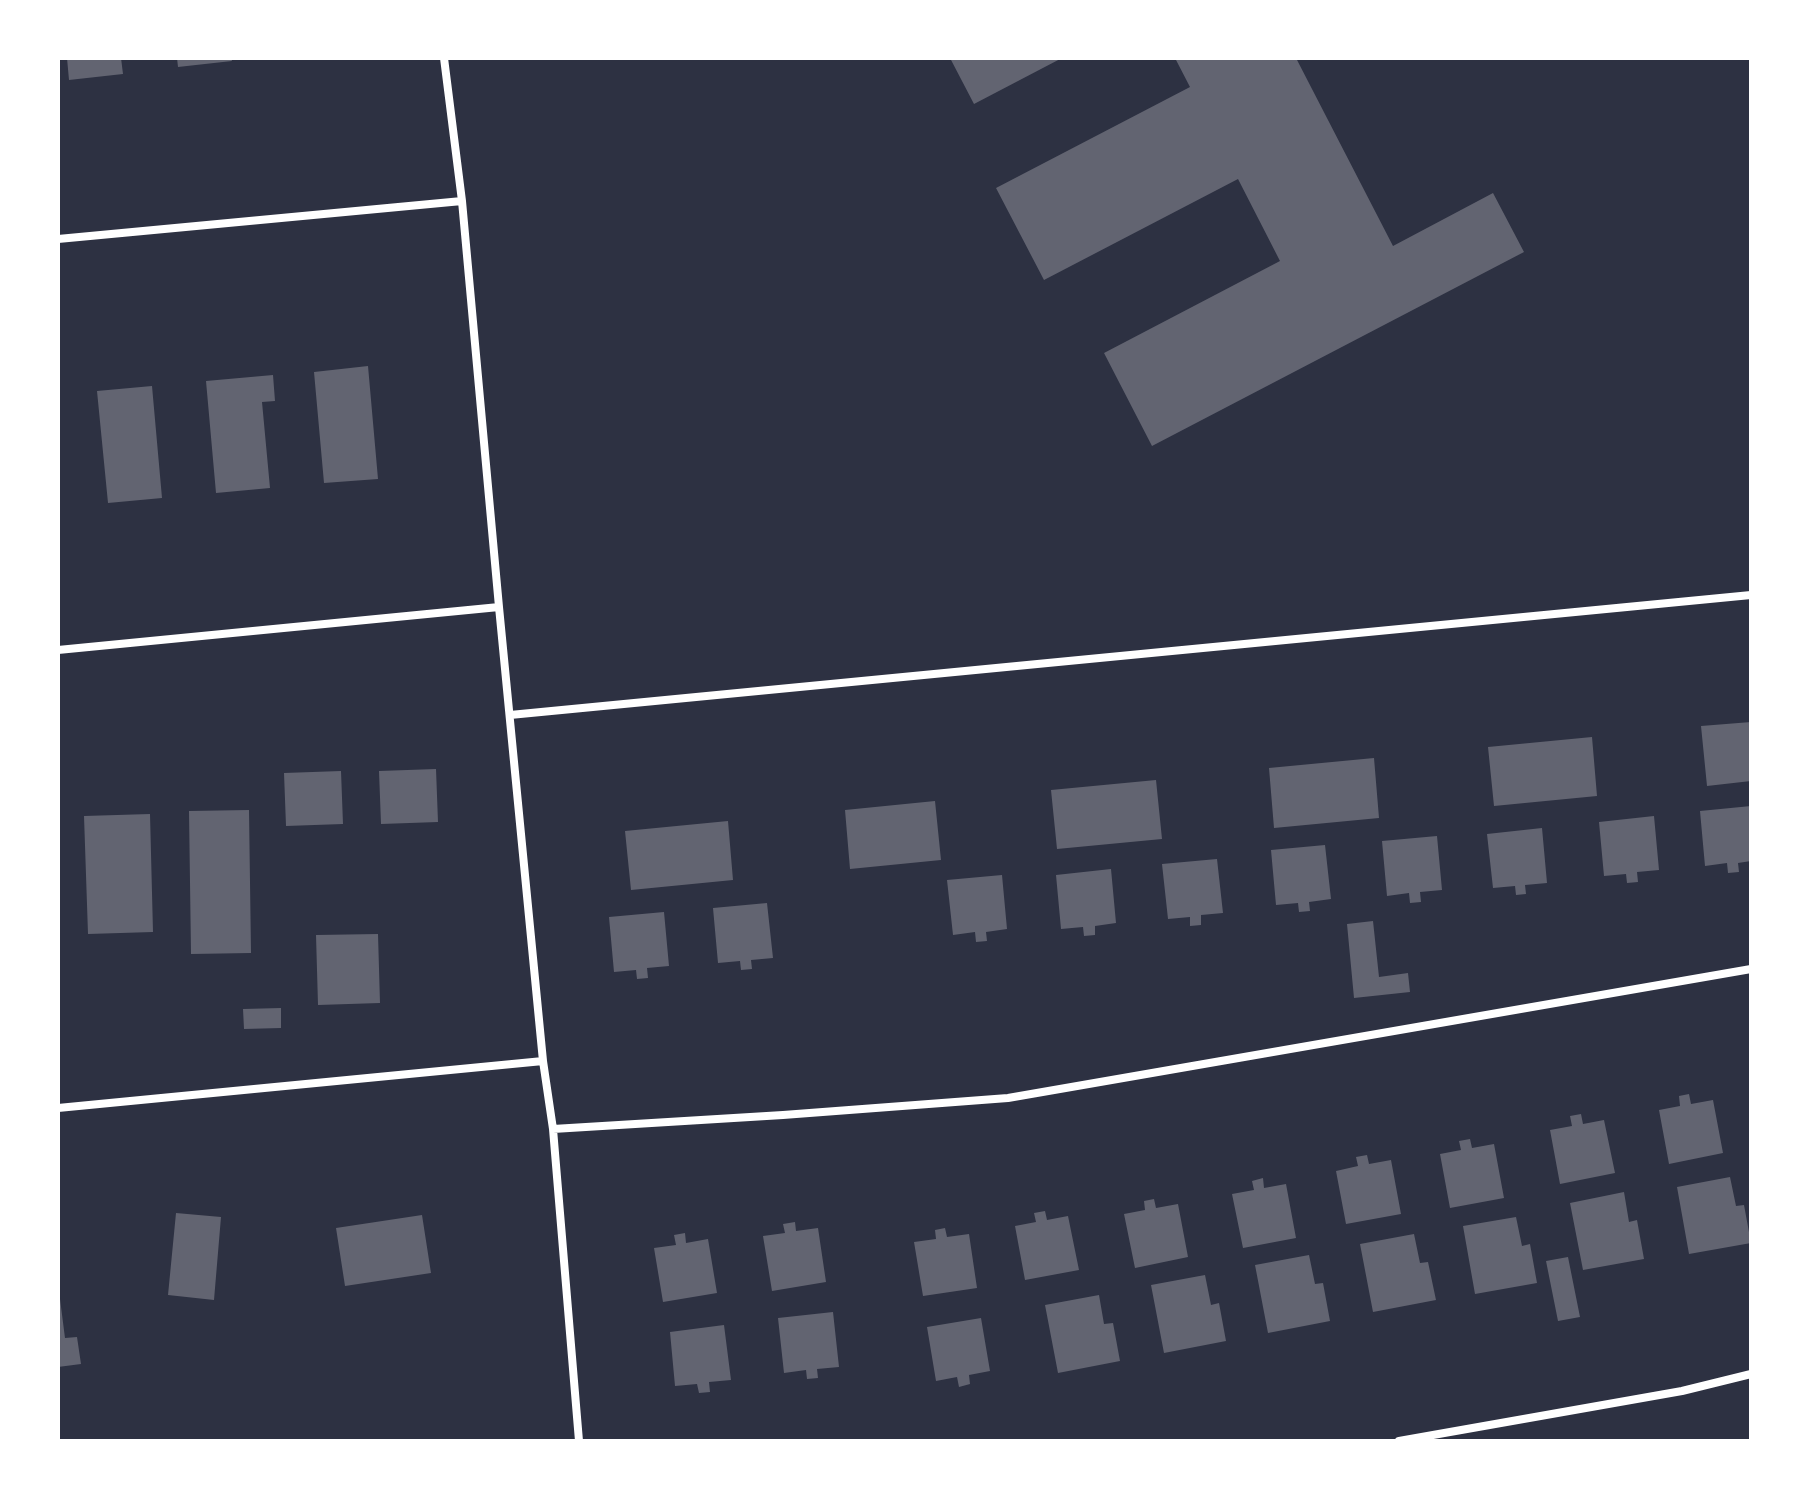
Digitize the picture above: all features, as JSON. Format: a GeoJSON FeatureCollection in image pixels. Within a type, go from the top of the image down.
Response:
{"type":"FeatureCollection","features":[{"type":"Feature","properties":{"kind":"street"},"geometry":{"type":"LineString","coordinates":[[444,58],[462,201],[543,1061],[553,1129],[579,1441]]}},
{"type":"Feature","properties":{"kind":"street"},"geometry":{"type":"LineString","coordinates":[[58,239],[462,201]]}},
{"type":"Feature","properties":{"kind":"street"},"geometry":{"type":"LineString","coordinates":[[510,715],[1751,595]]}},
{"type":"Feature","properties":{"kind":"street"},"geometry":{"type":"LineString","coordinates":[[58,650],[499,607]]}},
{"type":"Feature","properties":{"kind":"street"},"geometry":{"type":"LineString","coordinates":[[553,1129],[1008,1098],[1751,969]]}},
{"type":"Feature","properties":{"kind":"street"},"geometry":{"type":"LineString","coordinates":[[58,1108],[543,1061]]}},
{"type":"Feature","properties":{"kind":"street"},"geometry":{"type":"LineString","coordinates":[[1399,1441],[1682,1391],[1751,1374]]}},
{"type":"Feature","properties":{"kind":"building"},"geometry":{"type":"Polygon","coordinates":[[[67,58],[121,58],[123,74],[69,80],[67,58]]]}},
{"type":"Feature","properties":{"kind":"building"},"geometry":{"type":"Polygon","coordinates":[[[177,58],[231,58],[232,61],[178,67],[177,58]]]}},
{"type":"Feature","properties":{"kind":"building"},"geometry":{"type":"Polygon","coordinates":[[[950,58],[1062,58],[974,104],[950,58]]]}},
{"type":"Feature","properties":{"kind":"building"},"geometry":{"type":"Polygon","coordinates":[[[1175,58],[1296,58],[1393,246],[1493,193],[1524,252],[1152,446],[1104,353],[1280,261],[1238,179],[1044,280],[996,188],[1190,87],[1175,58]]]}},
{"type":"Feature","properties":{"kind":"building"},"geometry":{"type":"Polygon","coordinates":[[[368,366],[378,479],[324,483],[314,372],[368,366]]]}},
{"type":"Feature","properties":{"kind":"building"},"geometry":{"type":"Polygon","coordinates":[[[273,375],[275,401],[262,402],[270,488],[216,493],[206,381],[273,375]]]}},
{"type":"Feature","properties":{"kind":"building"},"geometry":{"type":"Polygon","coordinates":[[[152,386],[162,498],[108,503],[97,391],[152,386]]]}},
{"type":"Feature","properties":{"kind":"building"},"geometry":{"type":"Polygon","coordinates":[[[1751,722],[1751,781],[1707,786],[1701,726],[1751,722]]]}},
{"type":"Feature","properties":{"kind":"building"},"geometry":{"type":"Polygon","coordinates":[[[1592,737],[1597,796],[1494,806],[1488,747],[1592,737]]]}},
{"type":"Feature","properties":{"kind":"building"},"geometry":{"type":"Polygon","coordinates":[[[1374,758],[1379,818],[1274,828],[1269,768],[1374,758]]]}},
{"type":"Feature","properties":{"kind":"building"},"geometry":{"type":"Polygon","coordinates":[[[436,769],[438,822],[381,824],[379,771],[436,769]]]}},
{"type":"Feature","properties":{"kind":"building"},"geometry":{"type":"Polygon","coordinates":[[[341,771],[343,824],[286,826],[284,773],[341,771]]]}},
{"type":"Feature","properties":{"kind":"building"},"geometry":{"type":"Polygon","coordinates":[[[1156,780],[1162,839],[1057,849],[1051,790],[1156,780]]]}},
{"type":"Feature","properties":{"kind":"building"},"geometry":{"type":"Polygon","coordinates":[[[935,801],[941,860],[850,869],[845,810],[935,801]]]}},
{"type":"Feature","properties":{"kind":"building"},"geometry":{"type":"Polygon","coordinates":[[[1751,806],[1751,861],[1738,863],[1739,872],[1728,873],[1727,863],[1705,866],[1700,811],[1751,806]]]}},
{"type":"Feature","properties":{"kind":"building"},"geometry":{"type":"Polygon","coordinates":[[[249,810],[251,953],[191,954],[189,811],[249,810]]]}},
{"type":"Feature","properties":{"kind":"building"},"geometry":{"type":"Polygon","coordinates":[[[150,814],[153,932],[88,934],[84,816],[150,814]]]}},
{"type":"Feature","properties":{"kind":"building"},"geometry":{"type":"Polygon","coordinates":[[[1654,816],[1659,870],[1637,872],[1638,882],[1627,883],[1626,874],[1604,876],[1599,822],[1654,816]]]}},
{"type":"Feature","properties":{"kind":"building"},"geometry":{"type":"Polygon","coordinates":[[[728,821],[733,880],[631,890],[625,831],[728,821]]]}},
{"type":"Feature","properties":{"kind":"building"},"geometry":{"type":"Polygon","coordinates":[[[1542,828],[1547,883],[1525,885],[1526,894],[1516,895],[1515,886],[1493,888],[1487,834],[1542,828]]]}},
{"type":"Feature","properties":{"kind":"building"},"geometry":{"type":"Polygon","coordinates":[[[1437,836],[1442,890],[1420,892],[1421,902],[1410,903],[1409,893],[1387,896],[1382,841],[1437,836]]]}},
{"type":"Feature","properties":{"kind":"building"},"geometry":{"type":"Polygon","coordinates":[[[1325,845],[1331,899],[1309,902],[1310,911],[1299,912],[1298,903],[1276,905],[1271,850],[1325,845]]]}},
{"type":"Feature","properties":{"kind":"building"},"geometry":{"type":"Polygon","coordinates":[[[1217,859],[1223,913],[1201,915],[1201,925],[1190,926],[1190,917],[1168,919],[1162,864],[1217,859]]]}},
{"type":"Feature","properties":{"kind":"building"},"geometry":{"type":"Polygon","coordinates":[[[1111,869],[1116,923],[1095,926],[1095,935],[1084,936],[1083,927],[1061,929],[1056,875],[1111,869]]]}},
{"type":"Feature","properties":{"kind":"building"},"geometry":{"type":"Polygon","coordinates":[[[1002,875],[1007,929],[986,932],[987,941],[976,942],[975,932],[953,935],[947,880],[1002,875]]]}},
{"type":"Feature","properties":{"kind":"building"},"geometry":{"type":"Polygon","coordinates":[[[767,903],[773,958],[751,960],[752,969],[741,970],[740,961],[718,963],[713,908],[767,903]]]}},
{"type":"Feature","properties":{"kind":"building"},"geometry":{"type":"Polygon","coordinates":[[[664,912],[669,966],[647,968],[648,978],[637,979],[636,970],[614,972],[609,917],[664,912]]]}},
{"type":"Feature","properties":{"kind":"building"},"geometry":{"type":"Polygon","coordinates":[[[1373,921],[1379,977],[1408,973],[1410,992],[1354,998],[1347,924],[1373,921]]]}},
{"type":"Feature","properties":{"kind":"building"},"geometry":{"type":"Polygon","coordinates":[[[378,934],[380,1003],[318,1005],[316,935],[378,934]]]}},
{"type":"Feature","properties":{"kind":"building"},"geometry":{"type":"Polygon","coordinates":[[[281,1008],[281,1028],[244,1029],[243,1009],[281,1008]]]}},
{"type":"Feature","properties":{"kind":"building"},"geometry":{"type":"Polygon","coordinates":[[[1689,1094],[1691,1104],[1713,1100],[1723,1153],[1669,1164],[1659,1110],[1680,1106],[1679,1096],[1689,1094]]]}},
{"type":"Feature","properties":{"kind":"building"},"geometry":{"type":"Polygon","coordinates":[[[1581,1114],[1583,1124],[1604,1120],[1615,1173],[1560,1184],[1550,1130],[1572,1126],[1570,1116],[1581,1114]]]}},
{"type":"Feature","properties":{"kind":"building"},"geometry":{"type":"Polygon","coordinates":[[[1470,1139],[1472,1148],[1494,1144],[1504,1198],[1450,1208],[1440,1154],[1461,1150],[1459,1141],[1470,1139]]]}},
{"type":"Feature","properties":{"kind":"building"},"geometry":{"type":"Polygon","coordinates":[[[1367,1155],[1369,1164],[1391,1160],[1401,1214],[1346,1224],[1336,1171],[1358,1166],[1356,1157],[1367,1155]]]}},
{"type":"Feature","properties":{"kind":"building"},"geometry":{"type":"Polygon","coordinates":[[[1730,1177],[1736,1206],[1744,1205],[1751,1243],[1689,1254],[1677,1187],[1730,1177]]]}},
{"type":"Feature","properties":{"kind":"building"},"geometry":{"type":"Polygon","coordinates":[[[1263,1178],[1264,1188],[1286,1184],[1296,1238],[1243,1248],[1232,1194],[1254,1190],[1252,1181],[1263,1178]]]}},
{"type":"Feature","properties":{"kind":"building"},"geometry":{"type":"Polygon","coordinates":[[[1624,1192],[1629,1222],[1637,1220],[1644,1259],[1583,1270],[1570,1203],[1624,1192]]]}},
{"type":"Feature","properties":{"kind":"building"},"geometry":{"type":"Polygon","coordinates":[[[1154,1199],[1156,1208],[1178,1204],[1188,1257],[1135,1268],[1124,1214],[1145,1210],[1144,1201],[1154,1199]]]}},
{"type":"Feature","properties":{"kind":"building"},"geometry":{"type":"Polygon","coordinates":[[[1045,1211],[1047,1220],[1068,1216],[1079,1270],[1025,1280],[1015,1226],[1036,1222],[1034,1213],[1045,1211]]]}},
{"type":"Feature","properties":{"kind":"building"},"geometry":{"type":"Polygon","coordinates":[[[176,1213],[221,1217],[214,1300],[168,1295],[176,1213]]]}},
{"type":"Feature","properties":{"kind":"building"},"geometry":{"type":"Polygon","coordinates":[[[422,1215],[431,1273],[345,1286],[336,1228],[422,1215]]]}},
{"type":"Feature","properties":{"kind":"building"},"geometry":{"type":"Polygon","coordinates":[[[1516,1217],[1522,1246],[1530,1244],[1537,1283],[1475,1294],[1463,1226],[1516,1217]]]}},
{"type":"Feature","properties":{"kind":"building"},"geometry":{"type":"Polygon","coordinates":[[[795,1222],[796,1231],[818,1228],[826,1282],[772,1291],[763,1236],[785,1233],[783,1224],[795,1222]]]}},
{"type":"Feature","properties":{"kind":"building"},"geometry":{"type":"Polygon","coordinates":[[[945,1228],[947,1237],[969,1234],[977,1288],[923,1296],[914,1242],[936,1239],[935,1230],[945,1228]]]}},
{"type":"Feature","properties":{"kind":"building"},"geometry":{"type":"Polygon","coordinates":[[[685,1233],[686,1243],[708,1239],[717,1293],[663,1302],[654,1248],[676,1245],[674,1235],[685,1233]]]}},
{"type":"Feature","properties":{"kind":"building"},"geometry":{"type":"Polygon","coordinates":[[[1414,1234],[1420,1263],[1428,1262],[1436,1300],[1373,1312],[1360,1244],[1414,1234]]]}},
{"type":"Feature","properties":{"kind":"building"},"geometry":{"type":"Polygon","coordinates":[[[1309,1255],[1315,1284],[1323,1283],[1330,1321],[1268,1333],[1255,1265],[1309,1255]]]}},
{"type":"Feature","properties":{"kind":"building"},"geometry":{"type":"Polygon","coordinates":[[[1568,1257],[1580,1317],[1558,1321],[1546,1261],[1568,1257]]]}},
{"type":"Feature","properties":{"kind":"building"},"geometry":{"type":"Polygon","coordinates":[[[1205,1275],[1211,1305],[1219,1303],[1226,1341],[1164,1353],[1151,1285],[1205,1275]]]}},
{"type":"Feature","properties":{"kind":"building"},"geometry":{"type":"Polygon","coordinates":[[[1099,1295],[1104,1324],[1113,1323],[1120,1361],[1058,1373],[1045,1305],[1099,1295]]]}},
{"type":"Feature","properties":{"kind":"building"},"geometry":{"type":"Polygon","coordinates":[[[58,1299],[65,1338],[77,1337],[81,1364],[58,1367],[58,1299]]]}},
{"type":"Feature","properties":{"kind":"building"},"geometry":{"type":"Polygon","coordinates":[[[833,1312],[839,1367],[817,1369],[818,1378],[807,1379],[806,1370],[784,1373],[778,1318],[833,1312]]]}},
{"type":"Feature","properties":{"kind":"building"},"geometry":{"type":"Polygon","coordinates":[[[981,1318],[990,1371],[969,1375],[970,1384],[959,1387],[957,1377],[936,1381],[927,1327],[981,1318]]]}},
{"type":"Feature","properties":{"kind":"building"},"geometry":{"type":"Polygon","coordinates":[[[724,1325],[731,1380],[709,1382],[710,1392],[699,1393],[697,1384],[675,1386],[670,1332],[724,1325]]]}}]}
